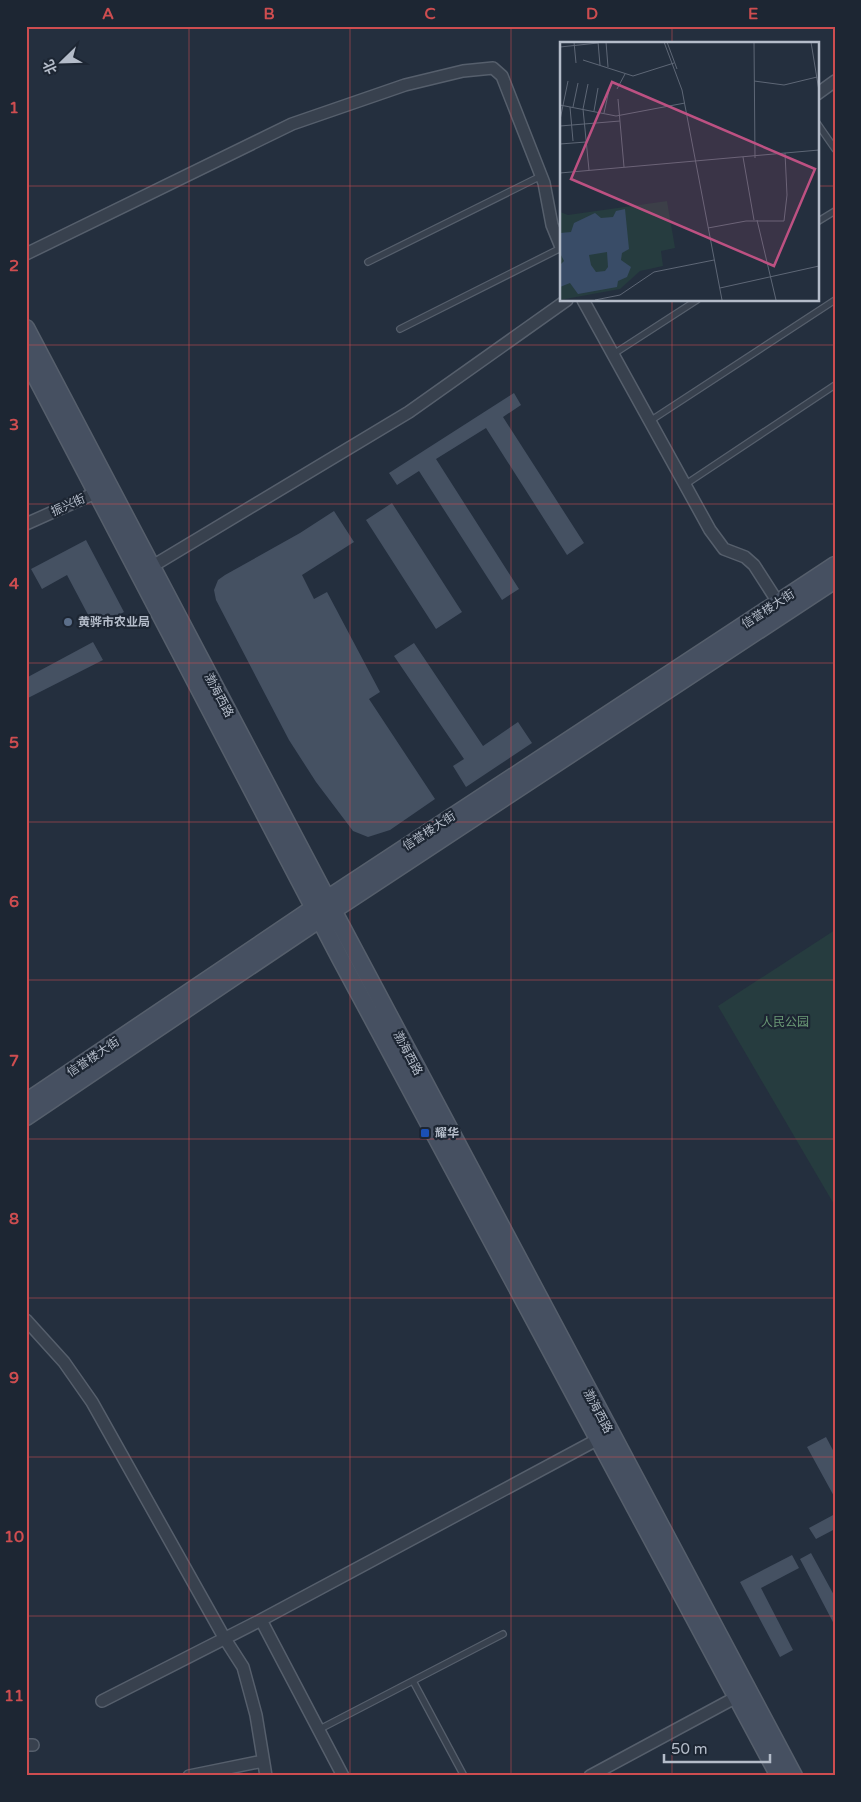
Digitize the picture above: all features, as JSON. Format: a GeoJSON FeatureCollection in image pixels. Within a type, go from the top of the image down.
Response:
{"type":"FeatureCollection","features":[{"type":"Feature","properties":{"kind":"main road","name":"渤海西路"},"geometry":{"type":"LineString","coordinates":[[26,328],[104,490],[146,571],[323,909],[742,1694],[779,1776]]}},
{"type":"Feature","properties":{"kind":"main road","name":"渤海西路"},"geometry":{"type":"LineString","coordinates":[[26,358],[104,490]]}},
{"type":"Feature","properties":{"kind":"main road","name":"信誉楼大街"},"geometry":{"type":"LineString","coordinates":[[26,1102],[781,608],[835,565]]}},
{"type":"Feature","properties":{"kind":"main road","name":"信誉楼大街"},"geometry":{"type":"LineString","coordinates":[[781,608],[835,580]]}},
{"type":"Feature","properties":{"kind":"main road","name":"信誉楼大街"},"geometry":{"type":"LineString","coordinates":[[26,1117],[323,909]]}},
{"type":"Feature","properties":{"kind":"main road","name":"渤海西路"},"geometry":{"type":"LineString","coordinates":[[742,1694],[794,1776]]}},
{"type":"Feature","properties":{"kind":"street"},"geometry":{"type":"LineString","coordinates":[[26,254],[292,124],[405,85],[463,71],[493,68],[502,76],[541,176],[552,225],[560,245]]}},
{"type":"Feature","properties":{"kind":"street"},"geometry":{"type":"LineString","coordinates":[[818,93],[835,81]]}},
{"type":"Feature","properties":{"kind":"street"},"geometry":{"type":"LineString","coordinates":[[146,571],[409,412],[566,301]]}},
{"type":"Feature","properties":{"kind":"street"},"geometry":{"type":"LineString","coordinates":[[584,301],[710,530],[724,549],[745,557],[754,565],[781,608]]}},
{"type":"Feature","properties":{"kind":"street","name":"振兴街"},"geometry":{"type":"LineString","coordinates":[[26,524],[104,490]]}},
{"type":"Feature","properties":{"kind":"street"},"geometry":{"type":"LineString","coordinates":[[26,1320],[64,1362],[92,1402],[225,1639],[243,1666],[256,1715],[266,1776]]}},
{"type":"Feature","properties":{"kind":"street"},"geometry":{"type":"LineString","coordinates":[[102,1701],[225,1639],[604,1436]]}},
{"type":"Feature","properties":{"kind":"street"},"geometry":{"type":"LineString","coordinates":[[260,1620],[343,1776]]}},
{"type":"Feature","properties":{"kind":"street"},"geometry":{"type":"LineString","coordinates":[[590,1776],[742,1694]]}},
{"type":"Feature","properties":{"kind":"street"},"geometry":{"type":"LineString","coordinates":[[189,1776],[263,1761]]}},
{"type":"Feature","properties":{"kind":"lane"},"geometry":{"type":"LineString","coordinates":[[818,124],[835,149]]}},
{"type":"Feature","properties":{"kind":"lane"},"geometry":{"type":"LineString","coordinates":[[368,262],[541,176]]}},
{"type":"Feature","properties":{"kind":"lane"},"geometry":{"type":"LineString","coordinates":[[818,221],[835,211]]}},
{"type":"Feature","properties":{"kind":"lane"},"geometry":{"type":"LineString","coordinates":[[400,328],[560,248]]}},
{"type":"Feature","properties":{"kind":"lane"},"geometry":{"type":"LineString","coordinates":[[650,421],[835,300]]}},
{"type":"Feature","properties":{"kind":"lane"},"geometry":{"type":"LineString","coordinates":[[612,355],[695,301]]}},
{"type":"Feature","properties":{"kind":"lane"},"geometry":{"type":"LineString","coordinates":[[686,484],[835,384]]}},
{"type":"Feature","properties":{"kind":"lane"},"geometry":{"type":"LineString","coordinates":[[318,1730],[503,1634]]}},
{"type":"Feature","properties":{"kind":"lane"},"geometry":{"type":"LineString","coordinates":[[413,1681],[464,1776]]}},
{"type":"Feature","properties":{"kind":"green space","name":"人民公园"},"geometry":{"type":"Polygon","coordinates":[[[835,930],[835,1206],[718,1006],[835,930]]]}},
{"type":"Feature","properties":{"kind":"building"},"geometry":{"type":"Polygon","coordinates":[[[514,393],[521,405],[503,417],[584,543],[567,555],[486,428],[436,459],[519,589],[502,600],[419,471],[397,485],[389,473],[514,393]]]}},
{"type":"Feature","properties":{"kind":"building"},"geometry":{"type":"Polygon","coordinates":[[[392,503],[462,612],[436,629],[366,520],[392,503]]]}},
{"type":"Feature","properties":{"kind":"building"},"geometry":{"type":"Polygon","coordinates":[[[334,511],[354,542],[302,575],[314,599],[327,592],[380,692],[369,699],[435,799],[390,830],[368,837],[353,831],[316,782],[289,740],[216,600],[214,590],[218,580],[225,575],[300,533],[334,511]]]}},
{"type":"Feature","properties":{"kind":"building"},"geometry":{"type":"Polygon","coordinates":[[[86,540],[124,612],[95,628],[67,575],[42,589],[31,569],[86,540]]]}},
{"type":"Feature","properties":{"kind":"building"},"geometry":{"type":"Polygon","coordinates":[[[93,642],[103,660],[26,699],[26,678],[93,642]]]}},
{"type":"Feature","properties":{"kind":"building"},"geometry":{"type":"Polygon","coordinates":[[[414,643],[483,746],[518,722],[532,743],[466,787],[453,766],[464,759],[394,656],[414,643]]]}},
{"type":"Feature","properties":{"kind":"building"},"geometry":{"type":"Polygon","coordinates":[[[826,1437],[835,1454],[835,1498],[807,1447],[826,1437]]]}},
{"type":"Feature","properties":{"kind":"building"},"geometry":{"type":"Polygon","coordinates":[[[835,1514],[835,1529],[816,1539],[809,1528],[835,1514]]]}},
{"type":"Feature","properties":{"kind":"building"},"geometry":{"type":"Polygon","coordinates":[[[811,1553],[835,1597],[835,1626],[800,1559],[811,1553]]]}},
{"type":"Feature","properties":{"kind":"building"},"geometry":{"type":"Polygon","coordinates":[[[792,1555],[799,1568],[761,1588],[793,1650],[780,1657],[740,1582],[792,1555]]]}},
{"type":"Feature","properties":{"kind":"place","name":"黄骅市农业局"},"geometry":{"type":"Point","coordinates":[68,622]}},
{"type":"Feature","properties":{"kind":"place","name":"耀华"},"geometry":{"type":"Point","coordinates":[425,1133]}}]}
